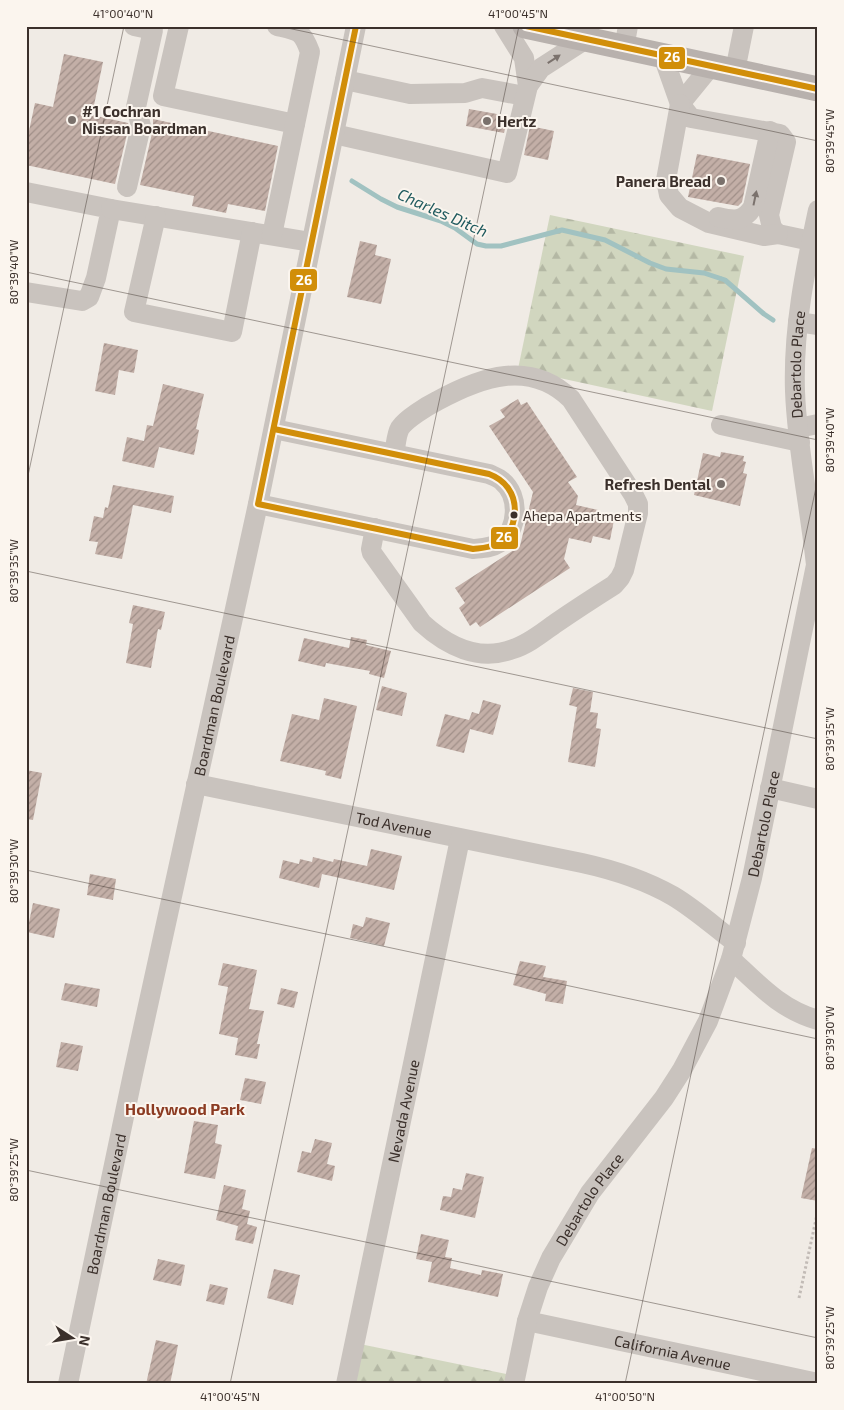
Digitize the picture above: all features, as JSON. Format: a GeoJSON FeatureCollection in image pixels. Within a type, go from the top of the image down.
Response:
{"type":"FeatureCollection","features":[{"type":"Feature","properties":{"kind":"main road"},"geometry":{"type":"LineString","coordinates":[[534,27],[586,39],[626,37],[663,56],[818,89]]}},
{"type":"Feature","properties":{"kind":"street"},"geometry":{"type":"LineString","coordinates":[[127,187],[141,126],[136,107],[153,30],[134,26]]}},
{"type":"Feature","properties":{"kind":"street"},"geometry":{"type":"LineString","coordinates":[[180,26],[163,96],[295,124]]}},
{"type":"Feature","properties":{"kind":"street"},"geometry":{"type":"LineString","coordinates":[[272,235],[310,52],[304,36],[296,30],[277,26]]}},
{"type":"Feature","properties":{"kind":"street","name":"Boardman Boulevard"},"geometry":{"type":"LineString","coordinates":[[68,1384],[274,429],[356,26]]}},
{"type":"Feature","properties":{"kind":"street"},"geometry":{"type":"LineString","coordinates":[[504,26],[524,58],[527,91]]}},
{"type":"Feature","properties":{"kind":"street"},"geometry":{"type":"LineString","coordinates":[[735,71],[744,26]]}},
{"type":"Feature","properties":{"kind":"street"},"geometry":{"type":"LineString","coordinates":[[334,134],[507,173],[527,91],[541,68],[586,39]]}},
{"type":"Feature","properties":{"kind":"street"},"geometry":{"type":"LineString","coordinates":[[663,56],[680,104],[691,118],[780,134],[786,142],[769,215],[772,228],[778,234]]}},
{"type":"Feature","properties":{"kind":"street"},"geometry":{"type":"LineString","coordinates":[[711,66],[680,104],[666,180],[669,194],[680,208],[709,224],[764,236],[778,234],[811,241]]}},
{"type":"Feature","properties":{"kind":"street"},"geometry":{"type":"LineString","coordinates":[[345,80],[410,94],[465,93],[482,88],[527,91]]}},
{"type":"Feature","properties":{"kind":"street"},"geometry":{"type":"LineString","coordinates":[[702,219],[711,215],[729,219],[740,219],[748,215],[753,207],[770,132]]}},
{"type":"Feature","properties":{"kind":"street"},"geometry":{"type":"LineString","coordinates":[[26,192],[111,209],[312,242]]}},
{"type":"Feature","properties":{"kind":"street"},"geometry":{"type":"LineString","coordinates":[[26,292],[82,301],[89,296],[96,278],[111,209]]}},
{"type":"Feature","properties":{"kind":"street","name":"Debartolo Place"},"geometry":{"type":"LineString","coordinates":[[514,1384],[527,1321],[538,1287],[551,1258],[579,1209],[664,1098],[682,1070],[708,1021],[734,951],[752,878],[817,565],[799,435],[795,390],[798,322],[804,278],[818,210]]}},
{"type":"Feature","properties":{"kind":"street"},"geometry":{"type":"LineString","coordinates":[[156,216],[134,312],[232,332],[252,232]]}},
{"type":"Feature","properties":{"kind":"street"},"geometry":{"type":"LineString","coordinates":[[798,322],[818,326]]}},
{"type":"Feature","properties":{"kind":"street"},"geometry":{"type":"LineString","coordinates":[[375,528],[372,553],[422,624],[454,646],[480,654],[499,653],[529,642],[614,584],[624,570],[638,514],[638,504],[572,399],[550,383],[537,378],[504,375],[458,389],[426,407],[403,425],[400,429],[394,454]]}},
{"type":"Feature","properties":{"kind":"street"},"geometry":{"type":"LineString","coordinates":[[721,425],[799,435],[818,424]]}},
{"type":"Feature","properties":{"kind":"street"},"geometry":{"type":"LineString","coordinates":[[258,504],[473,549],[489,548],[501,542],[510,531],[515,518],[515,507],[511,492],[502,481],[489,474],[274,429]]}},
{"type":"Feature","properties":{"kind":"street","name":"Tod Avenue"},"geometry":{"type":"LineString","coordinates":[[196,784],[622,873],[675,897],[734,951],[779,1002],[799,1013],[818,1020]]}},
{"type":"Feature","properties":{"kind":"street"},"geometry":{"type":"LineString","coordinates":[[770,788],[818,799]]}},
{"type":"Feature","properties":{"kind":"street","name":"Nevada Avenue"},"geometry":{"type":"LineString","coordinates":[[346,1384],[460,840]]}},
{"type":"Feature","properties":{"kind":"street","name":"California Avenue"},"geometry":{"type":"LineString","coordinates":[[527,1321],[817,1380]]}},
{"type":"Feature","properties":{"kind":"path"},"geometry":{"type":"LineString","coordinates":[[799,1298],[818,1210]]}},
{"type":"Feature","properties":{"kind":"green space"},"geometry":{"type":"Polygon","coordinates":[[[550,215],[744,256],[712,411],[518,369],[550,215]]]}},
{"type":"Feature","properties":{"kind":"green space"},"geometry":{"type":"Polygon","coordinates":[[[355,1343],[516,1376],[514,1384],[346,1384],[355,1343]]]}},
{"type":"Feature","properties":{"kind":"building","name":"#1 Cochran Nissan Boardman"},"geometry":{"type":"Polygon","coordinates":[[[64,54],[103,62],[92,115],[128,123],[129,126],[115,184],[26,165],[26,145],[35,103],[53,107],[64,54]]]}},
{"type":"Feature","properties":{"kind":"building","name":"Hertz"},"geometry":{"type":"Polygon","coordinates":[[[469,109],[508,116],[504,133],[466,126],[469,109]]]}},
{"type":"Feature","properties":{"kind":"building"},"geometry":{"type":"Polygon","coordinates":[[[153,119],[278,146],[265,211],[228,204],[226,213],[192,206],[194,196],[140,185],[153,129],[153,119]]]}},
{"type":"Feature","properties":{"kind":"building"},"geometry":{"type":"Polygon","coordinates":[[[530,126],[554,131],[548,160],[524,155],[530,126]]]}},
{"type":"Feature","properties":{"kind":"building","name":"Panera Bread"},"geometry":{"type":"Polygon","coordinates":[[[697,154],[750,164],[742,202],[738,206],[688,197],[697,154]]]}},
{"type":"Feature","properties":{"kind":"building"},"geometry":{"type":"Polygon","coordinates":[[[360,241],[377,245],[375,255],[391,259],[381,304],[347,297],[360,241]]]}},
{"type":"Feature","properties":{"kind":"building"},"geometry":{"type":"Polygon","coordinates":[[[104,343],[138,350],[134,373],[119,370],[115,395],[95,391],[104,343]]]}},
{"type":"Feature","properties":{"kind":"building"},"geometry":{"type":"Polygon","coordinates":[[[163,384],[204,394],[196,429],[199,430],[194,455],[159,447],[154,468],[122,461],[127,437],[144,441],[147,425],[153,426],[163,384]]]}},
{"type":"Feature","properties":{"kind":"building"},"geometry":{"type":"Polygon","coordinates":[[[518,399],[521,405],[527,402],[577,477],[568,482],[578,496],[576,505],[598,510],[597,517],[614,520],[610,540],[593,536],[591,543],[569,538],[564,559],[570,568],[480,627],[476,622],[470,626],[459,608],[465,603],[455,588],[520,546],[533,492],[489,426],[505,417],[500,410],[518,399]]]}},
{"type":"Feature","properties":{"kind":"building","name":"Refresh Dental"},"geometry":{"type":"Polygon","coordinates":[[[721,452],[744,456],[743,461],[746,462],[743,473],[747,474],[740,506],[694,495],[703,453],[720,457],[721,452]]]}},
{"type":"Feature","properties":{"kind":"building"},"geometry":{"type":"Polygon","coordinates":[[[113,485],[174,496],[171,513],[133,505],[122,559],[95,554],[98,542],[89,541],[94,516],[103,518],[105,507],[108,508],[113,485]]]}},
{"type":"Feature","properties":{"kind":"building"},"geometry":{"type":"Polygon","coordinates":[[[133,605],[165,612],[161,630],[158,629],[151,668],[126,663],[133,624],[129,623],[133,605]]]}},
{"type":"Feature","properties":{"kind":"building"},"geometry":{"type":"Polygon","coordinates":[[[351,637],[367,640],[366,645],[391,651],[384,678],[369,674],[370,671],[326,663],[325,667],[298,661],[304,638],[349,648],[351,637]]]}},
{"type":"Feature","properties":{"kind":"building"},"geometry":{"type":"Polygon","coordinates":[[[382,686],[407,693],[402,716],[376,710],[382,686]]]}},
{"type":"Feature","properties":{"kind":"building"},"geometry":{"type":"Polygon","coordinates":[[[573,688],[593,692],[590,712],[598,713],[596,728],[601,729],[595,767],[568,762],[577,707],[569,705],[573,688]]]}},
{"type":"Feature","properties":{"kind":"building"},"geometry":{"type":"Polygon","coordinates":[[[324,698],[357,706],[341,779],[325,775],[326,771],[280,761],[292,714],[319,720],[324,698]]]}},
{"type":"Feature","properties":{"kind":"building"},"geometry":{"type":"Polygon","coordinates":[[[483,700],[501,705],[493,735],[470,729],[464,753],[436,746],[445,714],[469,720],[472,712],[479,714],[483,700]]]}},
{"type":"Feature","properties":{"kind":"building"},"geometry":{"type":"Polygon","coordinates":[[[26,770],[42,773],[33,820],[26,819],[26,770]]]}},
{"type":"Feature","properties":{"kind":"building"},"geometry":{"type":"Polygon","coordinates":[[[371,849],[402,856],[394,890],[322,874],[319,888],[279,878],[283,860],[299,864],[300,859],[312,862],[313,857],[333,862],[334,859],[367,866],[371,849]]]}},
{"type":"Feature","properties":{"kind":"building"},"geometry":{"type":"Polygon","coordinates":[[[90,874],[116,879],[113,900],[87,895],[90,874]]]}},
{"type":"Feature","properties":{"kind":"building"},"geometry":{"type":"Polygon","coordinates":[[[33,903],[60,909],[54,938],[27,932],[33,903]]]}},
{"type":"Feature","properties":{"kind":"building"},"geometry":{"type":"Polygon","coordinates":[[[366,917],[390,923],[384,946],[350,938],[353,924],[363,927],[366,917]]]}},
{"type":"Feature","properties":{"kind":"building"},"geometry":{"type":"Polygon","coordinates":[[[520,961],[546,966],[543,977],[567,981],[563,1004],[545,1001],[546,994],[513,985],[520,961]]]}},
{"type":"Feature","properties":{"kind":"building"},"geometry":{"type":"Polygon","coordinates":[[[223,963],[257,970],[249,1009],[264,1011],[257,1044],[260,1044],[257,1059],[235,1055],[238,1038],[219,1034],[228,987],[218,985],[223,963]]]}},
{"type":"Feature","properties":{"kind":"building"},"geometry":{"type":"Polygon","coordinates":[[[65,983],[100,989],[97,1007],[61,1000],[65,983]]]}},
{"type":"Feature","properties":{"kind":"building"},"geometry":{"type":"Polygon","coordinates":[[[281,988],[298,992],[294,1008],[277,1004],[281,988]]]}},
{"type":"Feature","properties":{"kind":"building"},"geometry":{"type":"Polygon","coordinates":[[[61,1042],[83,1046],[78,1071],[56,1067],[61,1042]]]}},
{"type":"Feature","properties":{"kind":"building"},"geometry":{"type":"Polygon","coordinates":[[[245,1078],[266,1082],[261,1104],[240,1100],[245,1078]]]}},
{"type":"Feature","properties":{"kind":"building"},"geometry":{"type":"Polygon","coordinates":[[[194,1121],[218,1125],[215,1143],[222,1145],[215,1179],[184,1173],[194,1121]]]}},
{"type":"Feature","properties":{"kind":"building"},"geometry":{"type":"Polygon","coordinates":[[[315,1139],[332,1143],[327,1164],[335,1166],[332,1181],[297,1172],[302,1151],[311,1153],[315,1139]]]}},
{"type":"Feature","properties":{"kind":"building"},"geometry":{"type":"Polygon","coordinates":[[[812,1148],[818,1149],[818,1201],[801,1198],[812,1148]]]}},
{"type":"Feature","properties":{"kind":"building"},"geometry":{"type":"Polygon","coordinates":[[[466,1173],[484,1177],[475,1218],[440,1210],[443,1196],[451,1197],[453,1188],[462,1190],[466,1173]]]}},
{"type":"Feature","properties":{"kind":"building"},"geometry":{"type":"Polygon","coordinates":[[[224,1185],[246,1190],[242,1209],[250,1211],[247,1224],[257,1227],[253,1244],[235,1240],[238,1226],[216,1220],[224,1185]]]}},
{"type":"Feature","properties":{"kind":"building"},"geometry":{"type":"Polygon","coordinates":[[[421,1234],[449,1240],[445,1257],[452,1258],[450,1268],[481,1275],[482,1270],[503,1274],[498,1297],[428,1282],[432,1262],[416,1259],[421,1234]]]}},
{"type":"Feature","properties":{"kind":"building"},"geometry":{"type":"Polygon","coordinates":[[[158,1259],[185,1265],[181,1286],[153,1280],[158,1259]]]}},
{"type":"Feature","properties":{"kind":"building"},"geometry":{"type":"Polygon","coordinates":[[[274,1269],[300,1275],[293,1305],[267,1298],[274,1269]]]}},
{"type":"Feature","properties":{"kind":"building"},"geometry":{"type":"Polygon","coordinates":[[[210,1284],[228,1288],[224,1305],[206,1301],[210,1284]]]}},
{"type":"Feature","properties":{"kind":"building"},"geometry":{"type":"Polygon","coordinates":[[[156,1340],[178,1345],[170,1384],[146,1384],[156,1340]]]}},
{"type":"Feature","properties":{"kind":"waterway","name":"Charles Ditch"},"geometry":{"type":"LineString","coordinates":[[352,181],[397,207],[441,221],[455,228],[477,244],[501,246],[562,230],[605,240],[666,269],[704,273],[725,280],[773,320]]}},
{"type":"Feature","properties":{"kind":"transit line","name":"26"},"geometry":{"type":"LineString","coordinates":[[274,429],[492,475],[504,483],[512,495],[515,511],[512,526],[503,539],[496,544],[473,549],[258,504],[356,26]]}},
{"type":"Feature","properties":{"kind":"transit line","name":"26"},"geometry":{"type":"LineString","coordinates":[[526,26],[818,89]]}},
{"type":"Feature","properties":{"kind":"place","name":"#1 Cochran Nissan Boardman"},"geometry":{"type":"Point","coordinates":[72,120]}},
{"type":"Feature","properties":{"kind":"place","name":"Hertz"},"geometry":{"type":"Point","coordinates":[487,121]}},
{"type":"Feature","properties":{"kind":"place","name":"Panera Bread"},"geometry":{"type":"Point","coordinates":[721,181]}},
{"type":"Feature","properties":{"kind":"place","name":"Refresh Dental"},"geometry":{"type":"Point","coordinates":[721,484]}},
{"type":"Feature","properties":{"kind":"place","name":"Ahepa Apartments"},"geometry":{"type":"Point","coordinates":[514,515]}},
{"type":"Feature","properties":{"kind":"district","name":"Hollywood Park"},"geometry":{"type":"Point","coordinates":[185,1108]}}]}
